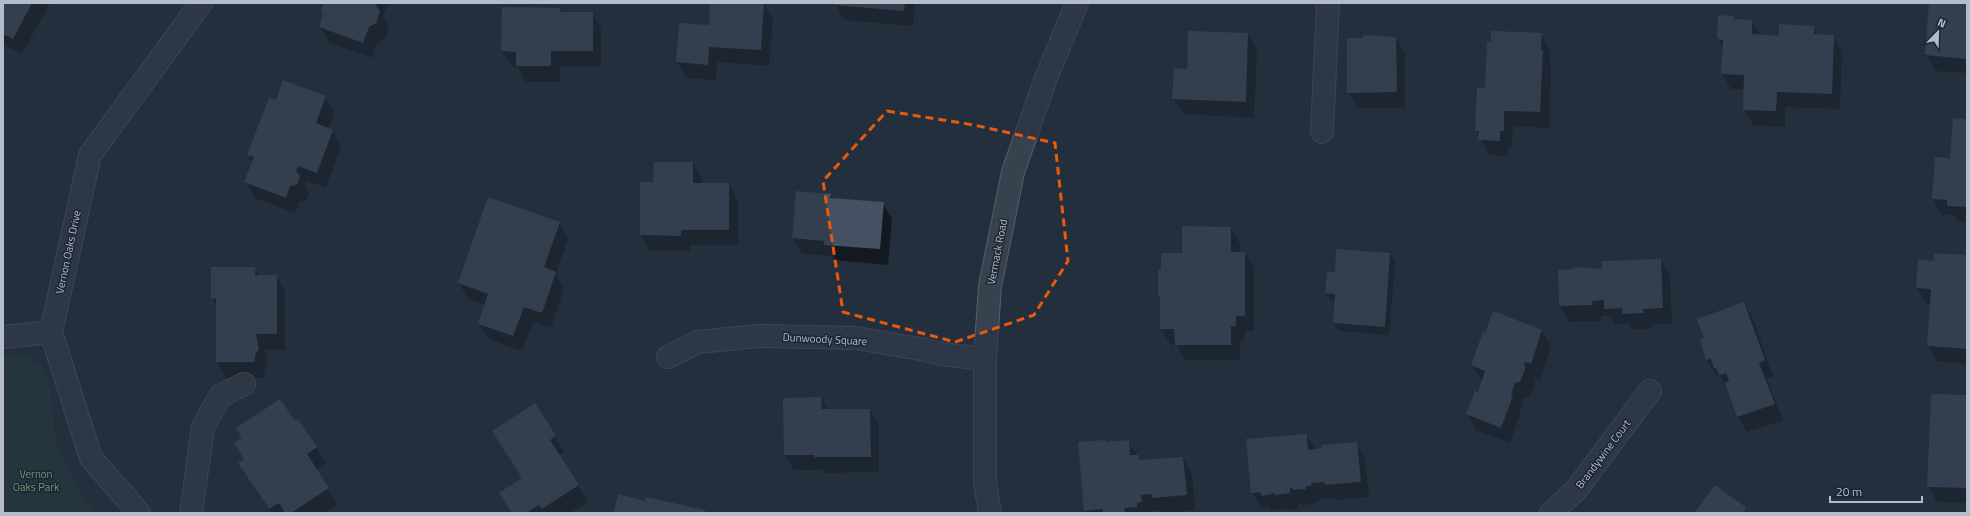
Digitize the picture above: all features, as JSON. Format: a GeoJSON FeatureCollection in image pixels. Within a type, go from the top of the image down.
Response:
{"type":"FeatureCollection","features":[{"type":"Feature","properties":{"kind":"street","name":"Vernon Oaks Drive"},"geometry":{"type":"LineString","coordinates":[[51,332],[90,155],[200,3]]}},
{"type":"Feature","properties":{"kind":"street","name":"Vermack Road"},"geometry":{"type":"LineString","coordinates":[[990,513],[986,483],[985,359],[990,286],[1013,172],[1046,78],[1077,3]]}},
{"type":"Feature","properties":{"kind":"street"},"geometry":{"type":"LineString","coordinates":[[1322,132],[1328,3]]}},
{"type":"Feature","properties":{"kind":"street"},"geometry":{"type":"LineString","coordinates":[[3,337],[51,332],[91,458],[139,513]]}},
{"type":"Feature","properties":{"kind":"street","name":"Dunwoody Square"},"geometry":{"type":"LineString","coordinates":[[668,357],[698,342],[758,336],[856,338],[941,354],[985,359]]}},
{"type":"Feature","properties":{"kind":"street"},"geometry":{"type":"LineString","coordinates":[[191,513],[202,427],[220,396],[244,384]]}},
{"type":"Feature","properties":{"kind":"street","name":"Brandywine Court"},"geometry":{"type":"LineString","coordinates":[[1551,513],[1576,490],[1650,391]]}},
{"type":"Feature","properties":{"kind":"highlighted area"},"geometry":{"type":"Polygon","coordinates":[[[887,111],[974,125],[1055,143],[1068,261],[1034,315],[955,342],[843,312],[823,181],[887,111]]]}},
{"type":"Feature","properties":{"kind":"green space","name":"Vernon Oaks Park"},"geometry":{"type":"Polygon","coordinates":[[[21,353],[41,364],[48,376],[57,448],[84,498],[95,513],[3,513],[3,356],[21,353]]]}},
{"type":"Feature","properties":{"kind":"building"},"geometry":{"type":"Polygon","coordinates":[[[3,3],[32,3],[13,39],[3,34],[3,3]]]}},
{"type":"Feature","properties":{"kind":"building"},"geometry":{"type":"Polygon","coordinates":[[[324,3],[374,3],[380,11],[376,23],[369,27],[363,43],[319,27],[323,15],[321,11],[324,3]]]}},
{"type":"Feature","properties":{"kind":"building"},"geometry":{"type":"Polygon","coordinates":[[[710,3],[764,3],[761,50],[709,47],[708,65],[676,62],[679,23],[709,25],[710,3]]]}},
{"type":"Feature","properties":{"kind":"building"},"geometry":{"type":"Polygon","coordinates":[[[834,3],[905,3],[904,11],[834,5],[834,3]]]}},
{"type":"Feature","properties":{"kind":"building"},"geometry":{"type":"Polygon","coordinates":[[[1929,3],[1967,3],[1967,59],[1925,55],[1929,3]]]}},
{"type":"Feature","properties":{"kind":"building"},"geometry":{"type":"Polygon","coordinates":[[[502,7],[560,8],[560,12],[593,12],[593,51],[551,51],[551,66],[516,66],[516,52],[501,51],[502,7]]]}},
{"type":"Feature","properties":{"kind":"building"},"geometry":{"type":"Polygon","coordinates":[[[1718,15],[1734,16],[1734,19],[1752,20],[1752,34],[1779,36],[1779,24],[1814,26],[1814,34],[1834,35],[1832,94],[1777,92],[1776,111],[1743,110],[1744,75],[1721,74],[1723,40],[1717,39],[1718,15]]]}},
{"type":"Feature","properties":{"kind":"building"},"geometry":{"type":"Polygon","coordinates":[[[1188,31],[1248,33],[1246,102],[1172,99],[1174,68],[1187,69],[1188,31]]]}},
{"type":"Feature","properties":{"kind":"building"},"geometry":{"type":"Polygon","coordinates":[[[1491,31],[1542,33],[1541,50],[1543,50],[1540,112],[1504,111],[1504,131],[1500,131],[1500,141],[1478,140],[1479,131],[1475,131],[1477,88],[1485,88],[1487,42],[1491,42],[1491,31]]]}},
{"type":"Feature","properties":{"kind":"building"},"geometry":{"type":"Polygon","coordinates":[[[1363,35],[1396,37],[1397,92],[1347,93],[1347,38],[1363,38],[1363,35]]]}},
{"type":"Feature","properties":{"kind":"building"},"geometry":{"type":"Polygon","coordinates":[[[283,80],[326,96],[316,123],[333,130],[317,173],[298,166],[296,171],[300,176],[297,185],[290,186],[286,198],[244,182],[254,157],[247,155],[269,98],[276,100],[283,80]]]}},
{"type":"Feature","properties":{"kind":"building"},"geometry":{"type":"Polygon","coordinates":[[[1953,118],[1967,119],[1967,207],[1947,206],[1947,200],[1932,199],[1935,157],[1950,158],[1953,118]]]}},
{"type":"Feature","properties":{"kind":"building"},"geometry":{"type":"Polygon","coordinates":[[[654,162],[693,162],[693,183],[729,183],[729,230],[681,230],[681,236],[640,235],[640,182],[653,182],[654,162]]]}},
{"type":"Feature","properties":{"kind":"building"},"geometry":{"type":"Polygon","coordinates":[[[796,191],[831,194],[830,198],[884,202],[880,249],[824,245],[824,241],[792,238],[796,191]]]}},
{"type":"Feature","properties":{"kind":"building"},"geometry":{"type":"Polygon","coordinates":[[[488,197],[560,222],[544,267],[556,272],[542,313],[524,307],[513,336],[478,324],[488,294],[458,283],[488,197]]]}},
{"type":"Feature","properties":{"kind":"building"},"geometry":{"type":"Polygon","coordinates":[[[1182,226],[1231,227],[1231,252],[1245,252],[1245,316],[1236,316],[1236,326],[1231,326],[1231,345],[1175,345],[1174,329],[1160,329],[1158,270],[1161,270],[1161,253],[1182,253],[1182,226]]]}},
{"type":"Feature","properties":{"kind":"building"},"geometry":{"type":"Polygon","coordinates":[[[1336,249],[1390,253],[1385,327],[1333,323],[1335,294],[1325,293],[1327,272],[1335,272],[1336,249]]]}},
{"type":"Feature","properties":{"kind":"building"},"geometry":{"type":"Polygon","coordinates":[[[1934,253],[1967,255],[1967,349],[1927,346],[1931,289],[1916,288],[1918,259],[1933,261],[1934,253]]]}},
{"type":"Feature","properties":{"kind":"building"},"geometry":{"type":"Polygon","coordinates":[[[1661,259],[1663,308],[1643,309],[1644,313],[1622,314],[1622,308],[1604,309],[1604,300],[1592,301],[1593,305],[1559,306],[1558,270],[1575,269],[1575,267],[1602,269],[1602,261],[1661,259]]]}},
{"type":"Feature","properties":{"kind":"building"},"geometry":{"type":"Polygon","coordinates":[[[211,267],[256,267],[255,275],[277,275],[277,334],[256,334],[259,349],[255,355],[255,362],[216,362],[216,298],[211,299],[211,267]]]}},
{"type":"Feature","properties":{"kind":"building"},"geometry":{"type":"Polygon","coordinates":[[[1744,302],[1765,360],[1759,363],[1775,404],[1737,417],[1725,383],[1729,381],[1726,373],[1719,375],[1716,368],[1714,369],[1711,359],[1706,360],[1700,340],[1704,338],[1697,319],[1744,302]]]}},
{"type":"Feature","properties":{"kind":"building"},"geometry":{"type":"Polygon","coordinates":[[[1493,311],[1542,330],[1531,364],[1525,362],[1524,366],[1526,366],[1521,380],[1518,383],[1515,382],[1511,395],[1513,396],[1501,428],[1466,414],[1475,391],[1478,392],[1485,371],[1471,365],[1483,332],[1485,333],[1493,311]]]}},
{"type":"Feature","properties":{"kind":"building"},"geometry":{"type":"Polygon","coordinates":[[[1931,394],[1967,395],[1967,488],[1927,487],[1931,394]]]}},
{"type":"Feature","properties":{"kind":"building"},"geometry":{"type":"Polygon","coordinates":[[[821,397],[822,409],[870,409],[871,457],[814,457],[814,455],[784,455],[783,398],[821,397]]]}},
{"type":"Feature","properties":{"kind":"building"},"geometry":{"type":"Polygon","coordinates":[[[280,399],[295,421],[298,419],[317,447],[307,454],[329,488],[291,513],[285,513],[279,503],[269,509],[238,463],[244,459],[234,443],[242,438],[236,428],[280,399]]]}},
{"type":"Feature","properties":{"kind":"building"},"geometry":{"type":"Polygon","coordinates":[[[535,403],[556,436],[550,440],[579,485],[542,509],[539,505],[526,513],[512,513],[499,493],[522,478],[492,431],[535,403]]]}},
{"type":"Feature","properties":{"kind":"building"},"geometry":{"type":"Polygon","coordinates":[[[1307,434],[1308,450],[1322,448],[1322,445],[1357,442],[1361,482],[1325,485],[1324,482],[1311,483],[1311,486],[1306,486],[1306,489],[1293,490],[1292,487],[1290,488],[1290,493],[1275,495],[1275,493],[1261,496],[1261,492],[1251,493],[1246,439],[1307,434]]]}},
{"type":"Feature","properties":{"kind":"building"},"geometry":{"type":"Polygon","coordinates":[[[1105,440],[1106,442],[1129,440],[1130,455],[1139,455],[1139,460],[1183,457],[1187,495],[1152,498],[1152,494],[1141,495],[1142,502],[1137,503],[1137,507],[1124,508],[1125,512],[1103,513],[1102,509],[1084,511],[1078,442],[1105,440]]]}},
{"type":"Feature","properties":{"kind":"building"},"geometry":{"type":"Polygon","coordinates":[[[1715,485],[1747,508],[1743,513],[1694,513],[1715,485]]]}},
{"type":"Feature","properties":{"kind":"building"},"geometry":{"type":"Polygon","coordinates":[[[618,494],[645,501],[646,497],[705,510],[705,513],[614,513],[618,494]]]}}]}
